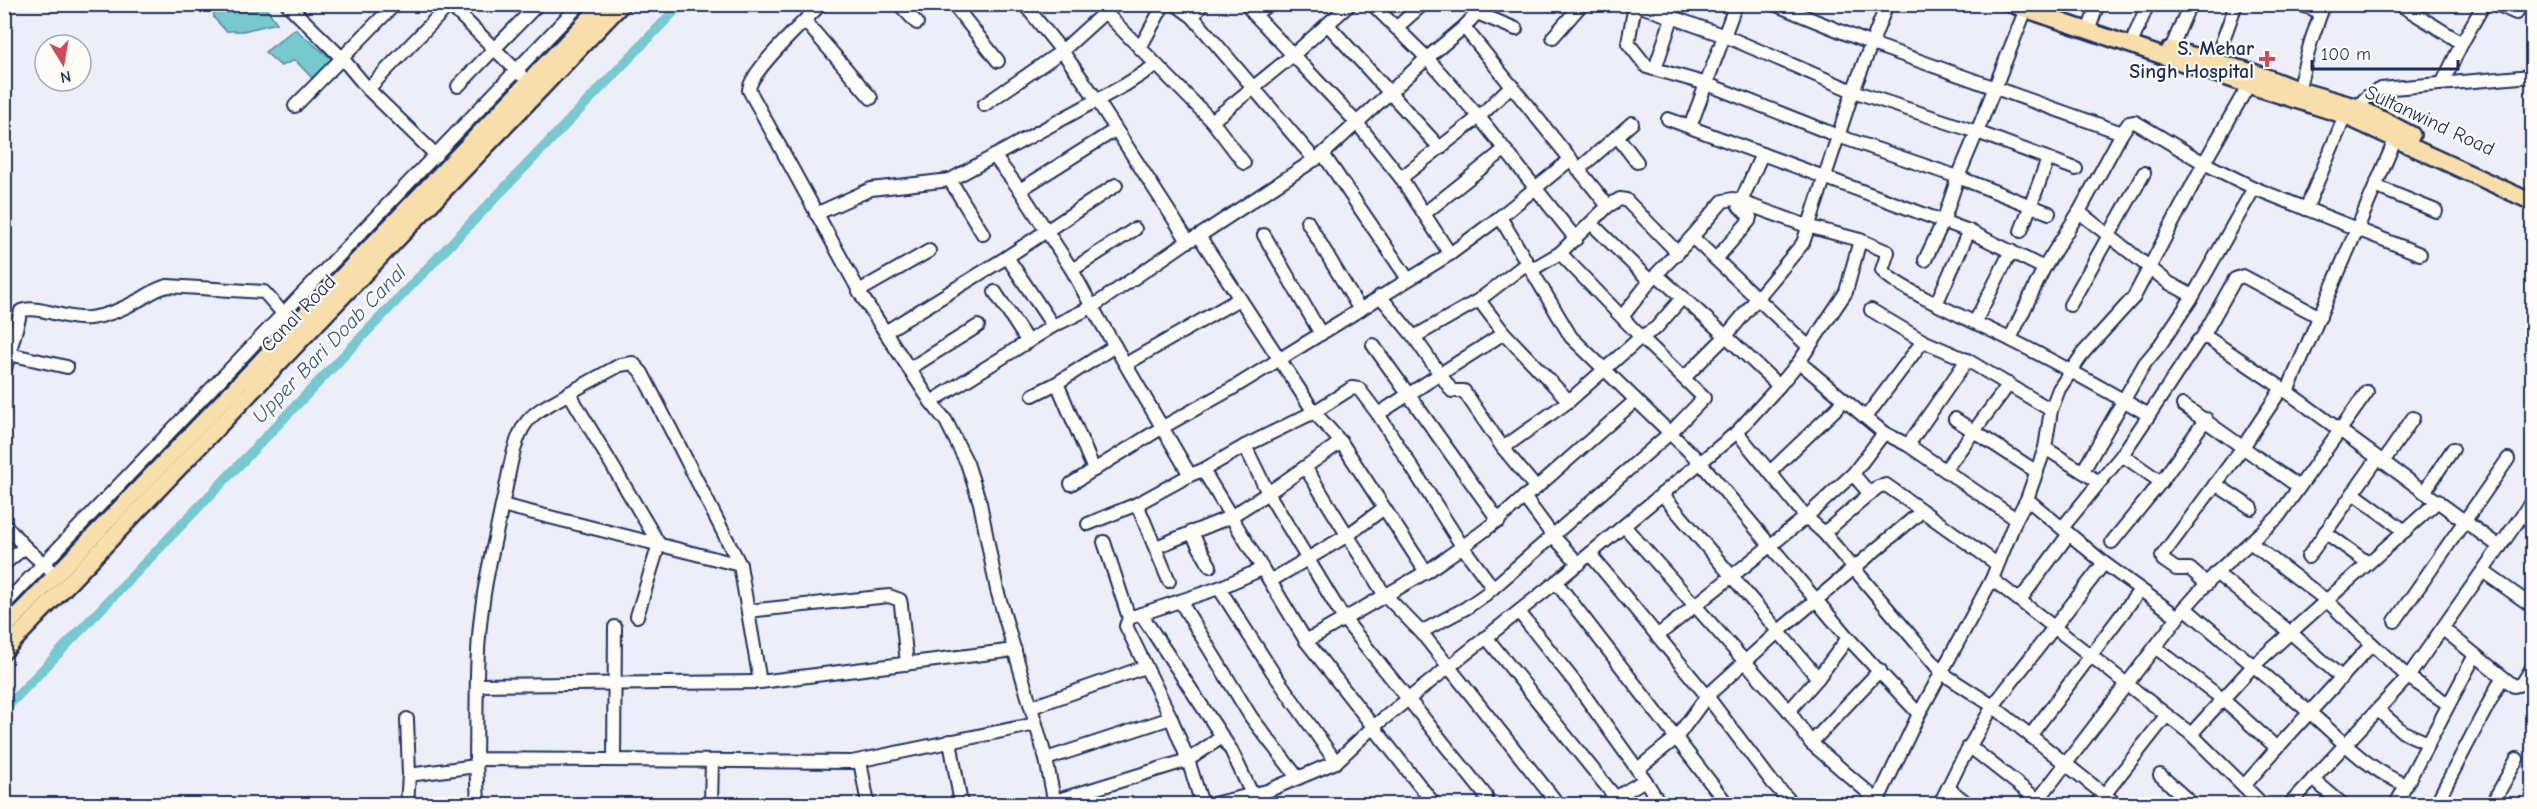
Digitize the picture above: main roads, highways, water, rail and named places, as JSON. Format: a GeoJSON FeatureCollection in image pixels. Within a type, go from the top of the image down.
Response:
{"type":"FeatureCollection","features":[{"type":"Feature","properties":{"kind":"main road","name":"Canal Road"},"geometry":{"type":"LineString","coordinates":[[4,629],[50,570],[290,320],[529,82],[603,4]]}},
{"type":"Feature","properties":{"kind":"main road","name":"Canal Road"},"geometry":{"type":"LineString","coordinates":[[4,651],[622,4]]}},
{"type":"Feature","properties":{"kind":"main road"},"geometry":{"type":"LineString","coordinates":[[2010,4],[2029,6],[2252,79]]}},
{"type":"Feature","properties":{"kind":"main road","name":"Sultanwind Road"},"geometry":{"type":"LineString","coordinates":[[2029,6],[2091,22],[2215,62],[2252,79],[2352,114],[2455,161],[2532,192]]}},
{"type":"Feature","properties":{"kind":"main road"},"geometry":{"type":"LineString","coordinates":[[2352,114],[2396,138],[2455,161],[2532,202]]}},
{"type":"Feature","properties":{"kind":"water"},"geometry":{"type":"Polygon","coordinates":[[[218,5],[264,5],[277,23],[243,31],[226,31],[214,18],[213,9],[218,5]]]}},
{"type":"Feature","properties":{"kind":"water"},"geometry":{"type":"Polygon","coordinates":[[[295,29],[334,61],[320,75],[312,78],[295,60],[281,66],[265,52],[295,29]]]}},
{"type":"Feature","properties":{"kind":"waterway","name":"Upper Bari Doab Canal"},"geometry":{"type":"LineString","coordinates":[[4,710],[681,4]]}},
{"type":"Feature","properties":{"kind":"place","name":"S. Mehar Singh Hospital"},"geometry":{"type":"Point","coordinates":[2267,59]}}]}
